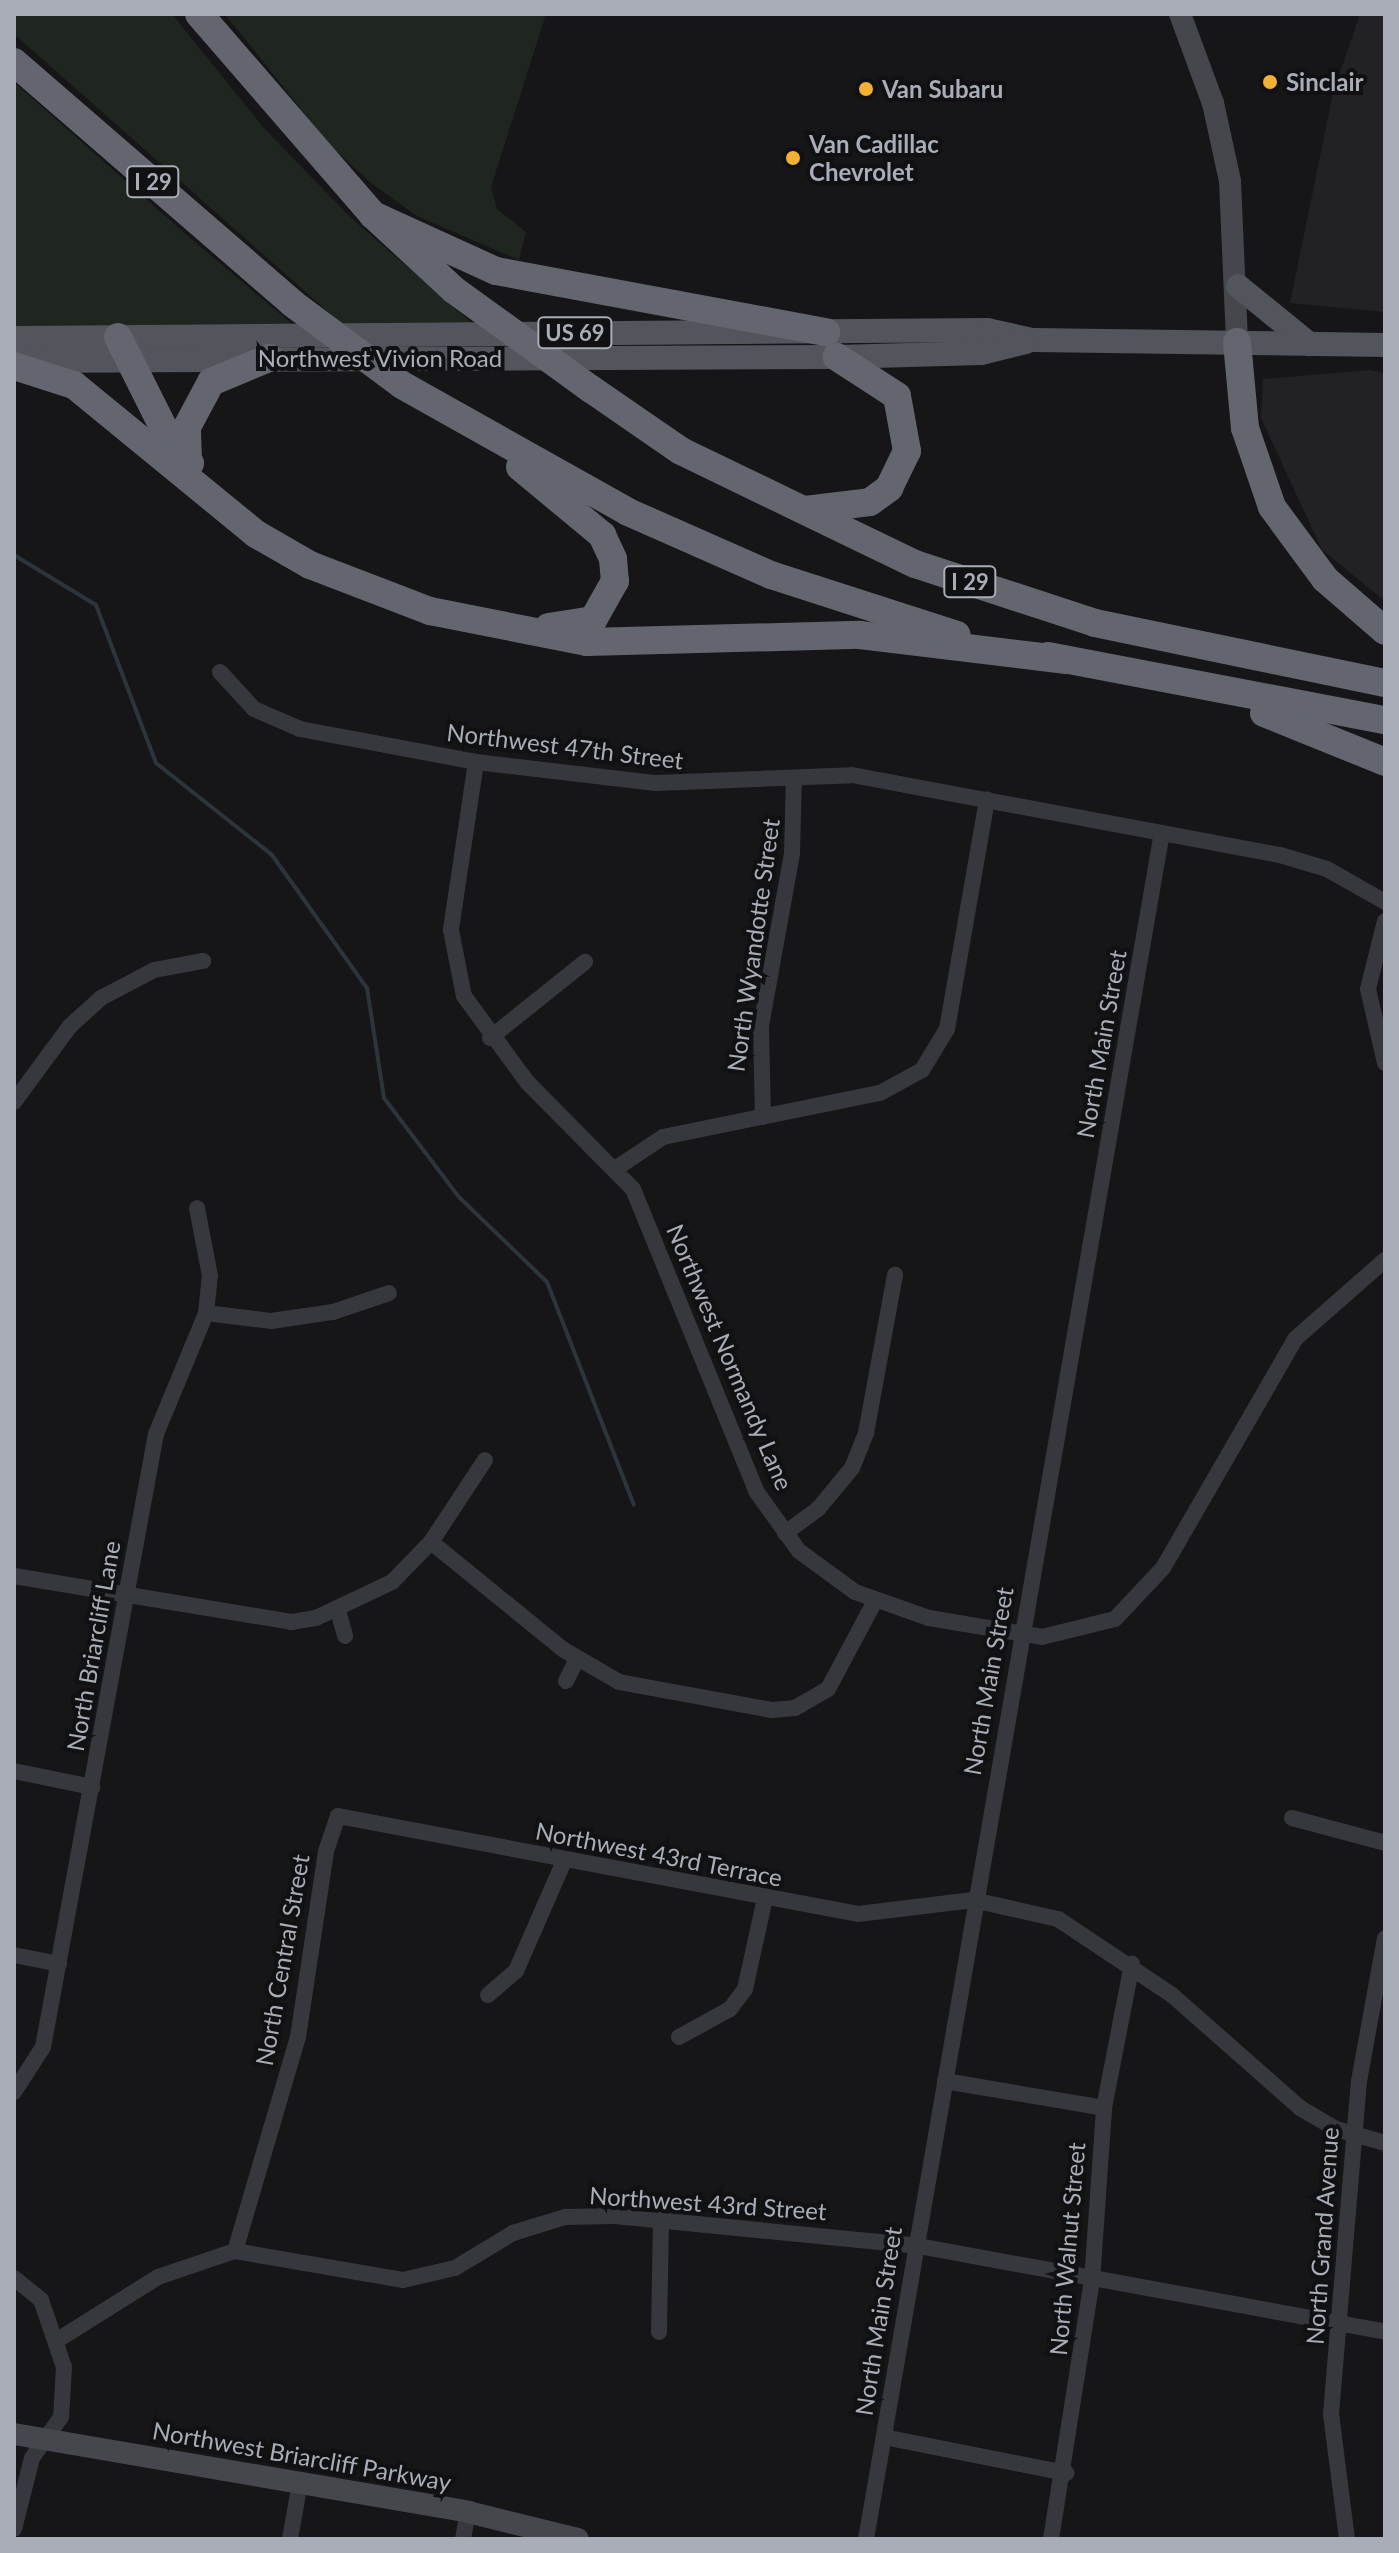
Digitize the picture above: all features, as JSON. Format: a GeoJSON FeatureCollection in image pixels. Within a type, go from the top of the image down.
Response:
{"type":"FeatureCollection","features":[{"type":"Feature","properties":{"kind":"highway","name":"I 29"},"geometry":{"type":"LineString","coordinates":[[199,14],[373,215],[454,290],[681,451],[915,564],[1095,623],[1385,683]]}},
{"type":"Feature","properties":{"kind":"highway","name":"I 29"},"geometry":{"type":"LineString","coordinates":[[14,62],[292,303],[402,385],[473,428],[628,512],[771,575],[983,643],[1385,720]]}},
{"type":"Feature","properties":{"kind":"highway"},"geometry":{"type":"LineString","coordinates":[[373,215],[496,271],[832,344],[897,396],[907,451],[889,488],[870,502],[799,510]]}},
{"type":"Feature","properties":{"kind":"highway"},"geometry":{"type":"LineString","coordinates":[[1237,342],[1245,428],[1272,507],[1325,579],[1385,631]]}},
{"type":"Feature","properties":{"kind":"highway"},"geometry":{"type":"LineString","coordinates":[[125,348],[164,429],[188,461],[269,529],[395,589],[553,628],[593,620],[615,581],[602,535],[473,428]]}},
{"type":"Feature","properties":{"kind":"highway"},"geometry":{"type":"LineString","coordinates":[[188,461],[187,427],[211,382],[269,358]]}},
{"type":"Feature","properties":{"kind":"highway"},"geometry":{"type":"LineString","coordinates":[[14,364],[74,385],[256,534],[310,565],[430,611],[587,642],[860,635],[1066,660]]}},
{"type":"Feature","properties":{"kind":"highway"},"geometry":{"type":"LineString","coordinates":[[1209,688],[1385,762]]}},
{"type":"Feature","properties":{"kind":"main road"},"geometry":{"type":"LineString","coordinates":[[1180,14],[1213,103],[1230,181],[1238,286],[1237,342]]}},
{"type":"Feature","properties":{"kind":"main road"},"geometry":{"type":"LineString","coordinates":[[1238,286],[1309,344]]}},
{"type":"Feature","properties":{"kind":"main road","name":"Northwest Vivion Road"},"geometry":{"type":"LineString","coordinates":[[14,338],[269,358],[832,344]]}},
{"type":"Feature","properties":{"kind":"main road","name":"Northwest Vivion Road"},"geometry":{"type":"LineString","coordinates":[[14,364],[125,348],[832,344],[981,353],[1032,340],[1237,342]]}},
{"type":"Feature","properties":{"kind":"main road","name":"US 69"},"geometry":{"type":"LineString","coordinates":[[1237,342],[1385,345]]}},
{"type":"Feature","properties":{"kind":"main road","name":"Northwest Briarcliff Parkway"},"geometry":{"type":"LineString","coordinates":[[14,2434],[468,2512],[578,2539]]}},
{"type":"Feature","properties":{"kind":"street","name":"Northwest 47th Street"},"geometry":{"type":"LineString","coordinates":[[220,672],[240,699],[283,725],[476,762],[688,785],[852,775],[1308,863],[1385,902]]}},
{"type":"Feature","properties":{"kind":"street","name":"Northwest Normandy Lane"},"geometry":{"type":"LineString","coordinates":[[476,762],[451,930],[464,996],[490,1038],[618,1167],[660,1250],[756,1491],[785,1533],[817,1566],[875,1601],[1021,1634],[1079,1634],[1115,1619],[1142,1596],[1274,1368],[1321,1312],[1382,1265]]}},
{"type":"Feature","properties":{"kind":"street","name":"North Wyandotte Street"},"geometry":{"type":"LineString","coordinates":[[763,1117],[761,1026],[792,853],[794,779]]}},
{"type":"Feature","properties":{"kind":"street"},"geometry":{"type":"LineString","coordinates":[[618,1167],[663,1137],[890,1090],[929,1063],[949,1018],[987,799]]}},
{"type":"Feature","properties":{"kind":"street","name":"North Main Street"},"geometry":{"type":"LineString","coordinates":[[866,2539],[913,2245],[945,2081],[973,1900],[1162,833]]}},
{"type":"Feature","properties":{"kind":"street"},"geometry":{"type":"LineString","coordinates":[[1385,921],[1368,989],[1385,1063]]}},
{"type":"Feature","properties":{"kind":"street"},"geometry":{"type":"LineString","coordinates":[[14,1102],[70,1026],[101,998],[154,970],[203,961]]}},
{"type":"Feature","properties":{"kind":"street"},"geometry":{"type":"LineString","coordinates":[[490,1038],[585,962]]}},
{"type":"Feature","properties":{"kind":"street","name":"North Briarcliff Lane"},"geometry":{"type":"LineString","coordinates":[[14,2092],[41,2055],[156,1434],[206,1313],[210,1276],[197,1208]]}},
{"type":"Feature","properties":{"kind":"street"},"geometry":{"type":"LineString","coordinates":[[785,1533],[818,1509],[852,1468],[868,1423],[895,1275]]}},
{"type":"Feature","properties":{"kind":"street"},"geometry":{"type":"LineString","coordinates":[[206,1313],[271,1321],[333,1312],[389,1293]]}},
{"type":"Feature","properties":{"kind":"street"},"geometry":{"type":"LineString","coordinates":[[14,1576],[291,1622],[338,1611],[392,1582],[431,1542],[485,1460]]}},
{"type":"Feature","properties":{"kind":"street"},"geometry":{"type":"LineString","coordinates":[[431,1542],[577,1659],[643,1692],[786,1711],[821,1695],[841,1674],[875,1601]]}},
{"type":"Feature","properties":{"kind":"street"},"geometry":{"type":"LineString","coordinates":[[338,1611],[345,1636]]}},
{"type":"Feature","properties":{"kind":"street"},"geometry":{"type":"LineString","coordinates":[[566,1681],[577,1659]]}},
{"type":"Feature","properties":{"kind":"street"},"geometry":{"type":"LineString","coordinates":[[14,1771],[92,1787]]}},
{"type":"Feature","properties":{"kind":"street","name":"Northwest 43rd Terrace"},"geometry":{"type":"LineString","coordinates":[[338,1816],[765,1898],[877,1915],[973,1900]]}},
{"type":"Feature","properties":{"kind":"street","name":"North Central Street"},"geometry":{"type":"LineString","coordinates":[[235,2251],[298,2037],[326,1851],[338,1816]]}},
{"type":"Feature","properties":{"kind":"street"},"geometry":{"type":"LineString","coordinates":[[1292,1818],[1385,1843]]}},
{"type":"Feature","properties":{"kind":"street"},"geometry":{"type":"LineString","coordinates":[[488,1995],[516,1971],[564,1861]]}},
{"type":"Feature","properties":{"kind":"street"},"geometry":{"type":"LineString","coordinates":[[679,2037],[730,2009],[745,1989],[765,1898]]}},
{"type":"Feature","properties":{"kind":"street"},"geometry":{"type":"LineString","coordinates":[[973,1900],[1058,1919],[1132,1964],[1300,2108],[1353,2135],[1385,2143]]}},
{"type":"Feature","properties":{"kind":"street","name":"North Grand Avenue"},"geometry":{"type":"LineString","coordinates":[[1347,2539],[1331,2428],[1353,2135],[1385,1938]]}},
{"type":"Feature","properties":{"kind":"street"},"geometry":{"type":"LineString","coordinates":[[14,1955],[59,1964]]}},
{"type":"Feature","properties":{"kind":"street","name":"North Walnut Street"},"geometry":{"type":"LineString","coordinates":[[1051,2539],[1066,2473],[1092,2281],[1104,2108],[1132,1964]]}},
{"type":"Feature","properties":{"kind":"street"},"geometry":{"type":"LineString","coordinates":[[945,2081],[1104,2108]]}},
{"type":"Feature","properties":{"kind":"street","name":"Northwest 43rd Street"},"geometry":{"type":"LineString","coordinates":[[56,2341],[158,2277],[235,2251],[403,2280],[455,2268],[513,2233],[565,2217],[661,2219],[913,2245],[1092,2281],[1385,2332]]}},
{"type":"Feature","properties":{"kind":"street"},"geometry":{"type":"LineString","coordinates":[[659,2332],[661,2219]]}},
{"type":"Feature","properties":{"kind":"street"},"geometry":{"type":"LineString","coordinates":[[14,2278],[41,2300],[64,2367],[61,2417],[32,2458],[14,2529]]}},
{"type":"Feature","properties":{"kind":"street"},"geometry":{"type":"LineString","coordinates":[[884,2437],[1066,2473]]}},
{"type":"Feature","properties":{"kind":"street"},"geometry":{"type":"LineString","coordinates":[[290,2539],[300,2482]]}},
{"type":"Feature","properties":{"kind":"street"},"geometry":{"type":"LineString","coordinates":[[463,2539],[468,2512]]}},
{"type":"Feature","properties":{"kind":"shaded area"},"geometry":{"type":"Polygon","coordinates":[[[14,14],[172,14],[263,127],[350,217],[472,323],[343,325],[14,34],[14,14]]]}},
{"type":"Feature","properties":{"kind":"shaded area"},"geometry":{"type":"Polygon","coordinates":[[[225,14],[546,14],[491,187],[497,209],[526,232],[519,260],[417,216],[371,183],[329,144],[225,14]]]}},
{"type":"Feature","properties":{"kind":"shaded area"},"geometry":{"type":"Polygon","coordinates":[[[1360,14],[1385,14],[1385,312],[1290,303],[1333,93],[1360,14]]]}},
{"type":"Feature","properties":{"kind":"shaded area"},"geometry":{"type":"Polygon","coordinates":[[[14,82],[188,236],[292,324],[14,326],[14,82]]]}},
{"type":"Feature","properties":{"kind":"shaded area"},"geometry":{"type":"Polygon","coordinates":[[[1369,370],[1385,373],[1385,601],[1322,550],[1261,418],[1263,379],[1369,370]]]}},
{"type":"Feature","properties":{"kind":"waterway"},"geometry":{"type":"LineString","coordinates":[[14,555],[96,605],[156,763],[272,855],[367,988],[384,1098],[459,1197],[547,1282],[634,1505]]}},
{"type":"Feature","properties":{"kind":"place","name":"Sinclair"},"geometry":{"type":"Point","coordinates":[1270,82]}},
{"type":"Feature","properties":{"kind":"place","name":"Van Subaru"},"geometry":{"type":"Point","coordinates":[866,89]}},
{"type":"Feature","properties":{"kind":"place","name":"Van Cadillac Chevrolet"},"geometry":{"type":"Point","coordinates":[793,158]}}]}
